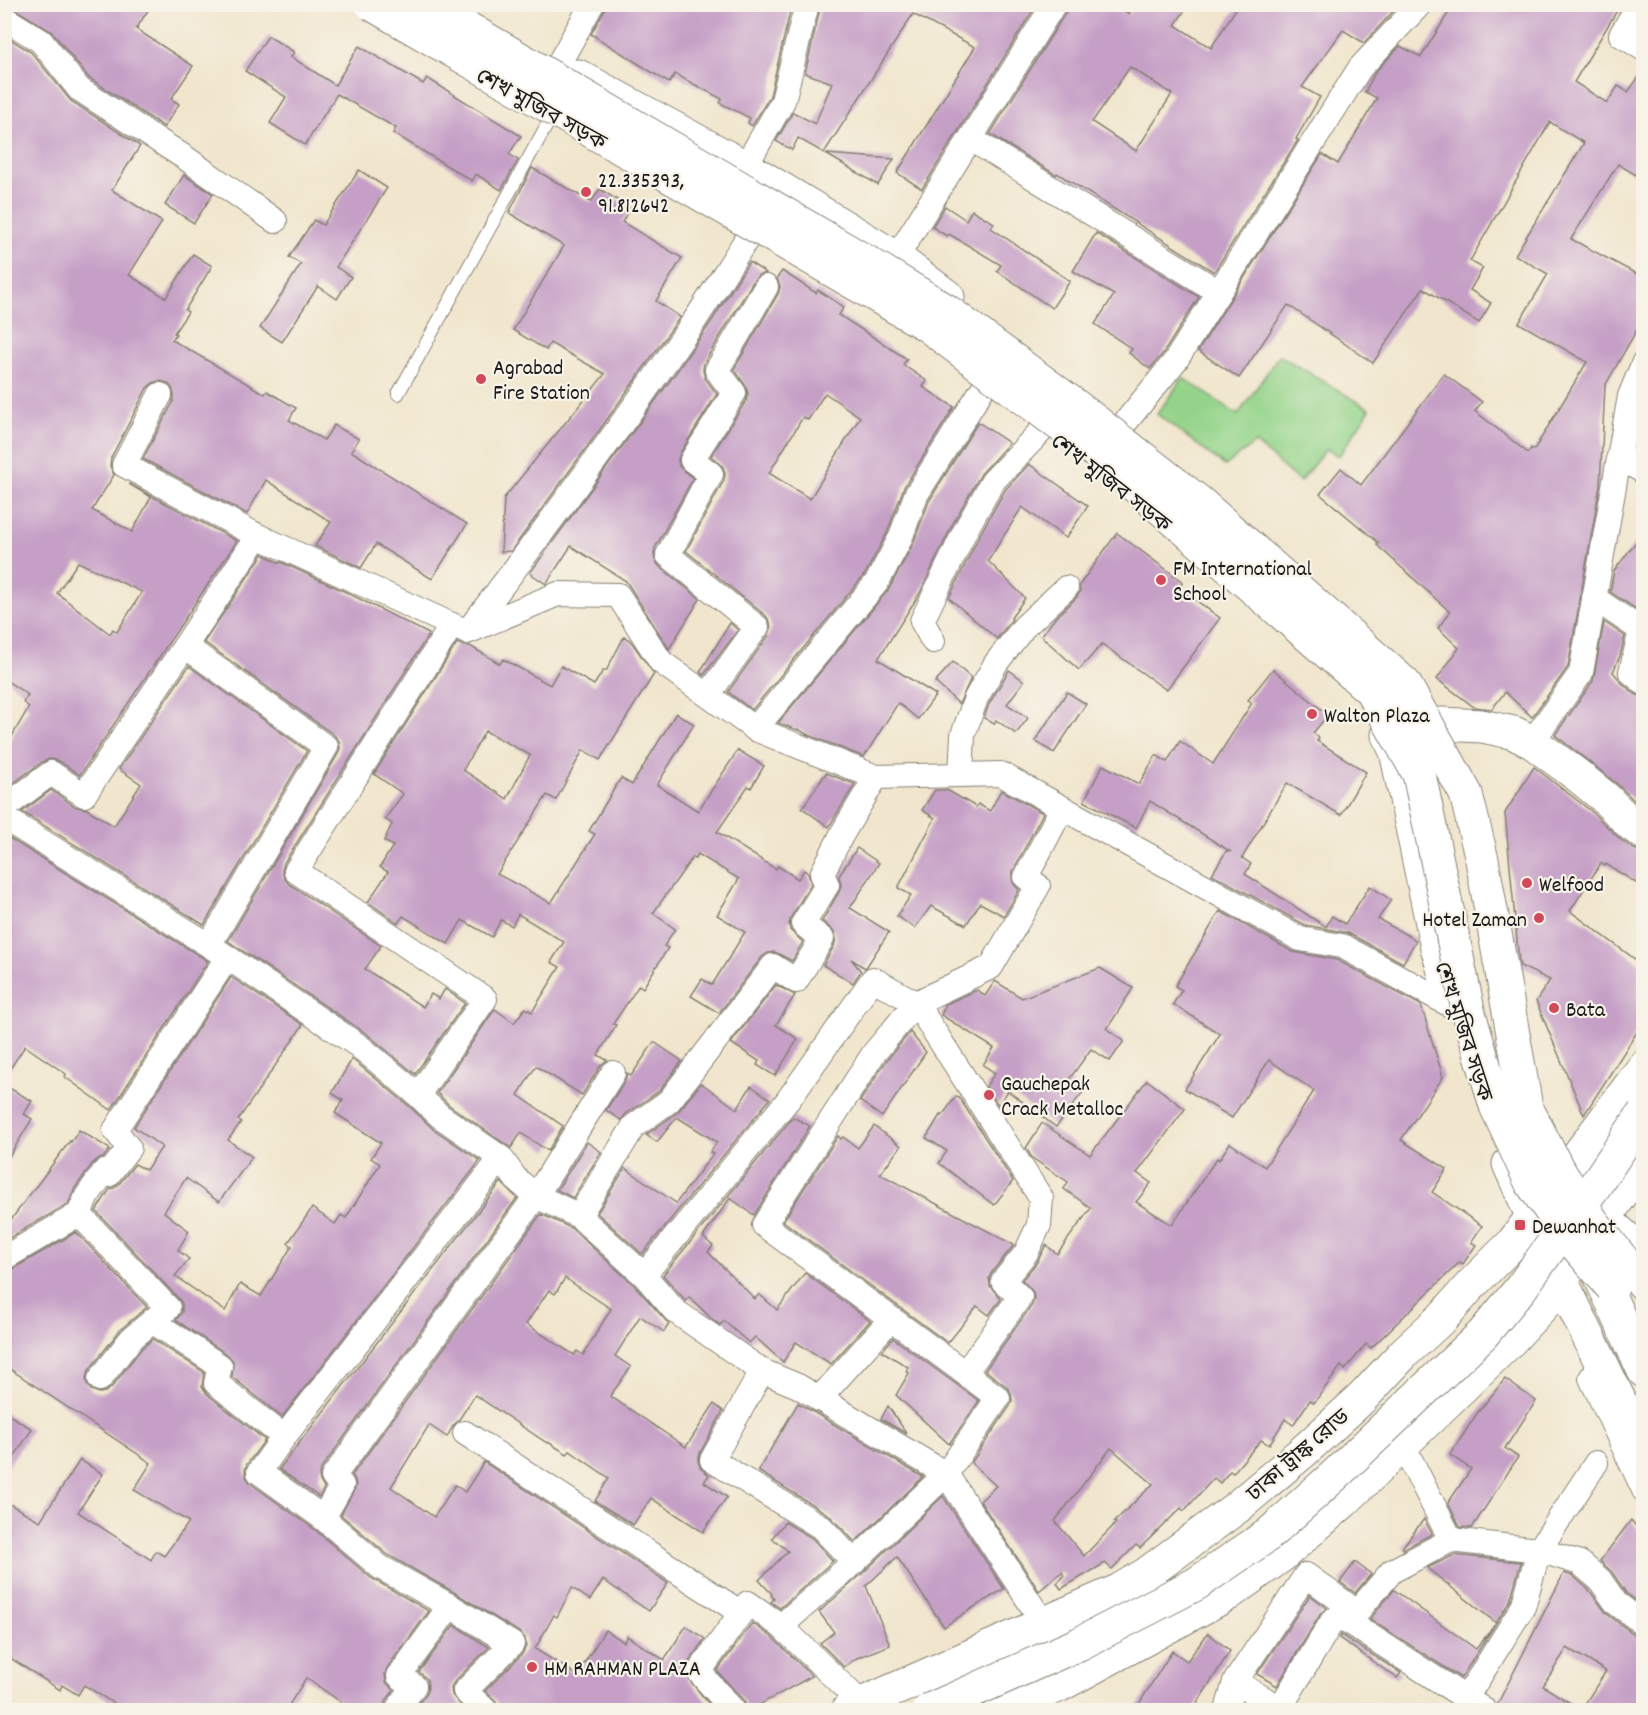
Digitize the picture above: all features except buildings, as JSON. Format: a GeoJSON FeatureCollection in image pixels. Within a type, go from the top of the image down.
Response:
{"type":"FeatureCollection","features":[{"type":"Feature","properties":{"kind":"main road","name":"শেখ মুজিব সড়ক"},"geometry":{"type":"LineString","coordinates":[[358,4],[809,257],[869,295],[987,380],[1044,428],[1229,573],[1365,697],[1396,751],[1437,947],[1454,1006],[1510,1165],[1560,1278],[1644,1451]]}},
{"type":"Feature","properties":{"kind":"main road"},"geometry":{"type":"LineString","coordinates":[[372,4],[927,325],[1095,451],[1371,690],[1419,774],[1467,1010],[1496,1106],[1537,1191],[1568,1236],[1644,1324]]}},
{"type":"Feature","properties":{"kind":"main road"},"geometry":{"type":"LineString","coordinates":[[426,4],[847,249],[947,311],[1081,410],[1200,503],[1404,683],[1466,794],[1482,860],[1526,1107],[1558,1170],[1592,1221],[1644,1284]]}},
{"type":"Feature","properties":{"kind":"main road","name":"শেখ মুজিব সড়ক"},"geometry":{"type":"LineString","coordinates":[[451,4],[745,168],[896,258],[996,332],[1120,429],[1398,662],[1433,713],[1501,1018],[1581,1237],[1644,1371]]}},
{"type":"Feature","properties":{"kind":"main road"},"geometry":{"type":"LineString","coordinates":[[1383,727],[1433,713],[1514,733],[1532,742],[1577,775],[1604,797],[1632,825],[1644,833]]}},
{"type":"Feature","properties":{"kind":"main road","name":"ঢাকা ট্রাঙ্ক রোড"},"geometry":{"type":"LineString","coordinates":[[855,1707],[1120,1590],[1145,1575],[1236,1508],[1362,1398],[1512,1244],[1644,1067]]}},
{"type":"Feature","properties":{"kind":"main road","name":"ঢাকা ট্রাঙ্ক রোড"},"geometry":{"type":"LineString","coordinates":[[929,1710],[1079,1644],[1187,1589],[1268,1535],[1336,1474],[1483,1334],[1521,1288],[1644,1113]]}},
{"type":"Feature","properties":{"kind":"main road"},"geometry":{"type":"LineString","coordinates":[[1001,1710],[1060,1685],[1228,1594],[1281,1556],[1343,1502],[1510,1341],[1545,1302],[1581,1237],[1607,1215],[1644,1162]]}},
{"type":"Feature","properties":{"kind":"street"},"geometry":{"type":"LineString","coordinates":[[558,64],[592,4]]}},
{"type":"Feature","properties":{"kind":"street"},"geometry":{"type":"LineString","coordinates":[[745,168],[783,102],[807,4]]}},
{"type":"Feature","properties":{"kind":"street"},"geometry":{"type":"LineString","coordinates":[[896,258],[1054,4]]}},
{"type":"Feature","properties":{"kind":"street"},"geometry":{"type":"LineString","coordinates":[[1120,429],[1176,360],[1360,68],[1420,4]]}},
{"type":"Feature","properties":{"kind":"street"},"geometry":{"type":"LineString","coordinates":[[1639,4],[1622,35],[1644,49]]}},
{"type":"Feature","properties":{"kind":"street"},"geometry":{"type":"LineString","coordinates":[[4,18],[41,41],[79,89],[187,159],[275,221]]}},
{"type":"Feature","properties":{"kind":"street"},"geometry":{"type":"LineString","coordinates":[[971,139],[1219,292]]}},
{"type":"Feature","properties":{"kind":"street"},"geometry":{"type":"LineString","coordinates":[[418,1095],[485,999],[297,871],[459,628],[540,536],[694,321],[754,228]]}},
{"type":"Feature","properties":{"kind":"street"},"geometry":{"type":"LineString","coordinates":[[708,695],[757,627],[668,555],[711,474],[692,460],[734,393],[717,370],[766,287]]}},
{"type":"Feature","properties":{"kind":"street"},"geometry":{"type":"LineString","coordinates":[[1532,742],[1581,673],[1630,396],[1644,362]]}},
{"type":"Feature","properties":{"kind":"street"},"geometry":{"type":"LineString","coordinates":[[756,729],[877,582],[900,539],[916,495],[987,380]]}},
{"type":"Feature","properties":{"kind":"street"},"geometry":{"type":"LineString","coordinates":[[160,395],[124,465],[258,536],[459,628],[558,594],[618,595],[662,662],[756,729],[876,777],[1000,774],[1300,939],[1342,946],[1454,1006]]}},
{"type":"Feature","properties":{"kind":"street"},"geometry":{"type":"LineString","coordinates":[[933,641],[922,621],[966,529],[993,481],[1044,428]]}},
{"type":"Feature","properties":{"kind":"street"},"geometry":{"type":"LineString","coordinates":[[1619,457],[1644,472]]}},
{"type":"Feature","properties":{"kind":"street"},"geometry":{"type":"LineString","coordinates":[[258,536],[84,795],[51,773],[6,821],[218,952],[359,1046],[440,1116],[501,1158],[516,1179],[536,1196],[579,1216],[644,1275],[675,1311],[762,1371],[798,1386],[946,1474],[1044,1624]]}},
{"type":"Feature","properties":{"kind":"street"},"geometry":{"type":"LineString","coordinates":[[961,775],[963,735],[975,698],[996,663],[1024,627],[1066,588]]}},
{"type":"Feature","properties":{"kind":"street"},"geometry":{"type":"LineString","coordinates":[[1594,597],[1642,627],[1631,672],[1644,683]]}},
{"type":"Feature","properties":{"kind":"street"},"geometry":{"type":"LineString","coordinates":[[4,1258],[78,1214],[87,1196],[104,1172],[108,1175],[129,1148],[115,1130],[218,952],[326,747],[185,646]]}},
{"type":"Feature","properties":{"kind":"street"},"geometry":{"type":"LineString","coordinates":[[579,1216],[634,1126],[669,1101],[773,966],[796,981],[822,939],[803,924],[827,885],[822,874],[842,834],[876,777]]}},
{"type":"Feature","properties":{"kind":"street"},"geometry":{"type":"LineString","coordinates":[[781,1626],[854,1562],[946,1474],[998,1398],[764,1226],[874,1053],[916,1003],[991,967],[1038,886],[1026,876],[1062,808]]}},
{"type":"Feature","properties":{"kind":"street"},"geometry":{"type":"LineString","coordinates":[[644,1275],[788,1100],[873,979],[916,1003],[1041,1198],[1039,1225],[1026,1253],[1003,1281],[1020,1297],[965,1373]]}},
{"type":"Feature","properties":{"kind":"street"},"geometry":{"type":"LineString","coordinates":[[323,1518],[342,1485],[333,1477],[536,1196],[613,1073]]}},
{"type":"Feature","properties":{"kind":"street"},"geometry":{"type":"LineString","coordinates":[[485,1710],[465,1691],[512,1644],[450,1605],[380,1567],[323,1518],[259,1472],[501,1158]]}},
{"type":"Feature","properties":{"kind":"street"},"geometry":{"type":"LineString","coordinates":[[78,1214],[168,1308],[131,1339],[100,1379]]}},
{"type":"Feature","properties":{"kind":"street"},"geometry":{"type":"LineString","coordinates":[[1607,1215],[1644,1248]]}},
{"type":"Feature","properties":{"kind":"street"},"geometry":{"type":"LineString","coordinates":[[1560,1278],[1562,1317],[1644,1490]]}},
{"type":"Feature","properties":{"kind":"street"},"geometry":{"type":"LineString","coordinates":[[819,1398],[891,1319]]}},
{"type":"Feature","properties":{"kind":"street"},"geometry":{"type":"LineString","coordinates":[[152,1321],[220,1366],[216,1383],[284,1437]]}},
{"type":"Feature","properties":{"kind":"street"},"geometry":{"type":"LineString","coordinates":[[762,1371],[712,1460],[821,1527],[854,1562]]}},
{"type":"Feature","properties":{"kind":"street"},"geometry":{"type":"LineString","coordinates":[[465,1433],[741,1613]]}},
{"type":"Feature","properties":{"kind":"street"},"geometry":{"type":"LineString","coordinates":[[1403,1445],[1451,1540]]}},
{"type":"Feature","properties":{"kind":"street"},"geometry":{"type":"LineString","coordinates":[[1227,1710],[1235,1682],[1306,1575],[1354,1617],[1475,1704],[1523,1607],[1539,1550],[1596,1463]]}},
{"type":"Feature","properties":{"kind":"street"},"geometry":{"type":"LineString","coordinates":[[1235,1682],[1282,1709],[1333,1620],[1354,1617],[1392,1571],[1451,1540],[1539,1550],[1580,1563],[1600,1580],[1616,1603],[1644,1624]]}},
{"type":"Feature","properties":{"kind":"street"},"geometry":{"type":"LineString","coordinates":[[733,1710],[699,1672],[748,1603],[781,1626],[855,1707]]}},
{"type":"Feature","properties":{"kind":"street"},"geometry":{"type":"LineString","coordinates":[[397,1710],[414,1686],[399,1676],[450,1605]]}},
{"type":"Feature","properties":{"kind":"lane"},"geometry":{"type":"LineString","coordinates":[[398,394],[553,114]]}},
{"type":"Feature","properties":{"kind":"green space"},"geometry":{"type":"Polygon","coordinates":[[[1279,355],[1370,409],[1339,456],[1326,449],[1300,482],[1255,443],[1225,466],[1157,414],[1183,378],[1238,415],[1279,355]]]}},
{"type":"Feature","properties":{"kind":"place","name":"22.335393, 91.812642"},"geometry":{"type":"Point","coordinates":[586,192]}},
{"type":"Feature","properties":{"kind":"place","name":"Agrabad Fire Station"},"geometry":{"type":"Point","coordinates":[481,379]}},
{"type":"Feature","properties":{"kind":"place","name":"FM International School"},"geometry":{"type":"Point","coordinates":[1161,580]}},
{"type":"Feature","properties":{"kind":"place","name":"Walton Plaza"},"geometry":{"type":"Point","coordinates":[1312,714]}},
{"type":"Feature","properties":{"kind":"place","name":"Welfood"},"geometry":{"type":"Point","coordinates":[1527,883]}},
{"type":"Feature","properties":{"kind":"place","name":"Hotel Zaman"},"geometry":{"type":"Point","coordinates":[1539,918]}},
{"type":"Feature","properties":{"kind":"place","name":"Bata"},"geometry":{"type":"Point","coordinates":[1554,1008]}},
{"type":"Feature","properties":{"kind":"place","name":"Gauchepak Crack Metalloc"},"geometry":{"type":"Point","coordinates":[989,1095]}},
{"type":"Feature","properties":{"kind":"place","name":"Dewanhat"},"geometry":{"type":"Point","coordinates":[1520,1225]}},
{"type":"Feature","properties":{"kind":"place","name":"HM RAHMAN PLAZA"},"geometry":{"type":"Point","coordinates":[532,1667]}}]}
